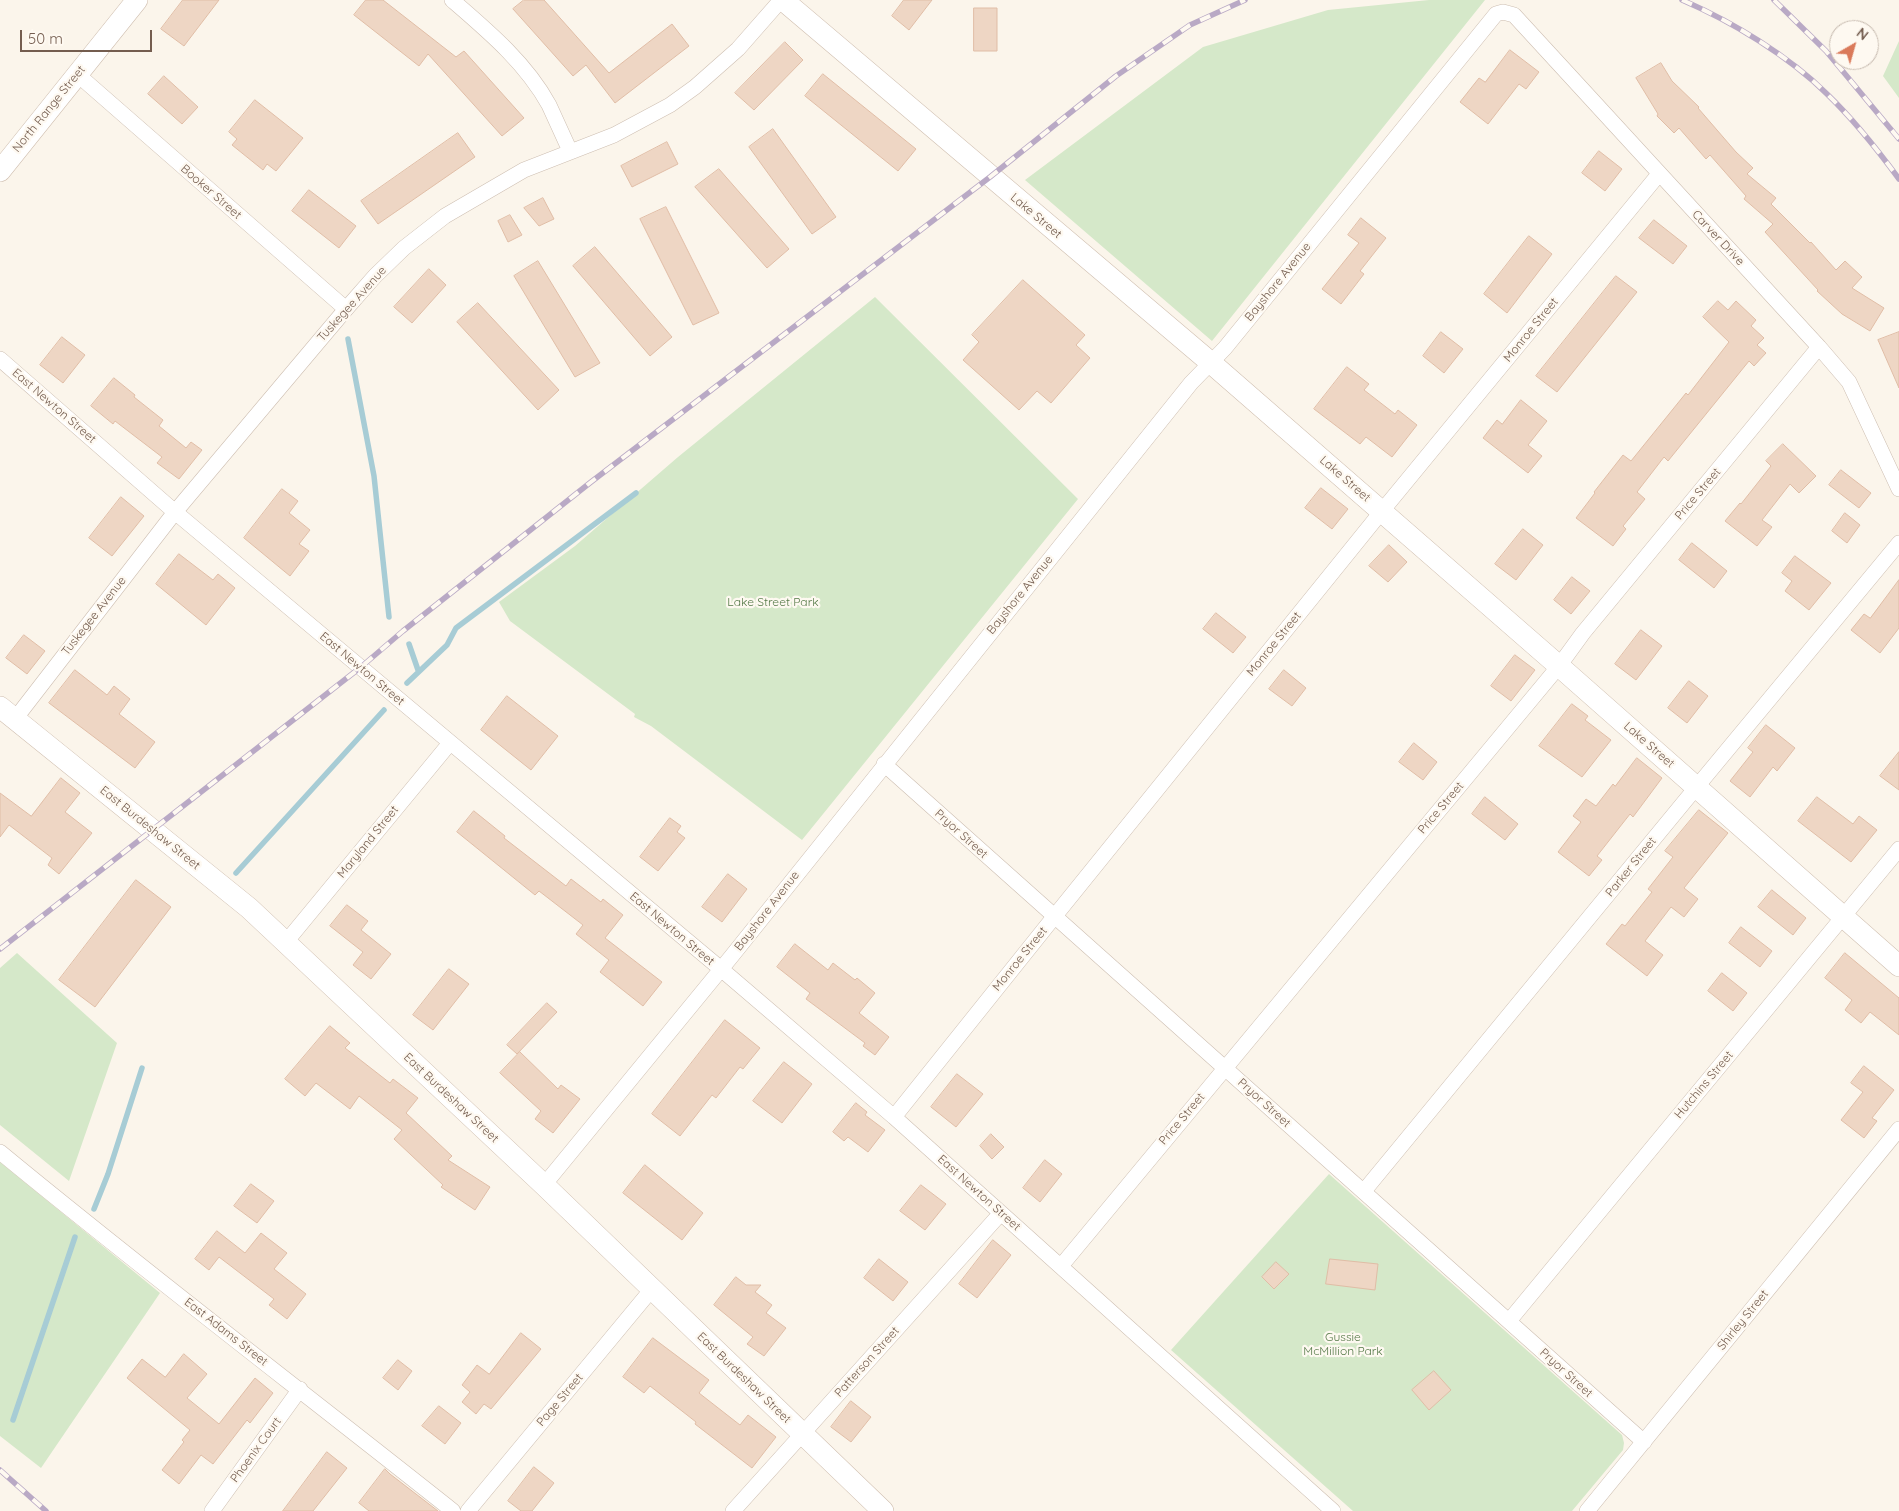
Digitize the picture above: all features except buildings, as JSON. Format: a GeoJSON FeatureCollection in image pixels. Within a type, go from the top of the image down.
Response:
{"type":"FeatureCollection","features":[{"type":"Feature","properties":{"kind":"street","name":"North Range Street"},"geometry":{"type":"LineString","coordinates":[[0,171],[137,0]]}},
{"type":"Feature","properties":{"kind":"street"},"geometry":{"type":"LineString","coordinates":[[452,0],[489,31],[525,71],[548,104],[570,151]]}},
{"type":"Feature","properties":{"kind":"street","name":"Tuskegee Avenue"},"geometry":{"type":"LineString","coordinates":[[7,713],[346,309],[375,276],[404,248],[445,216],[524,170],[614,135],[670,105],[738,49],[782,0]]}},
{"type":"Feature","properties":{"kind":"street","name":"Lake Street"},"geometry":{"type":"LineString","coordinates":[[782,0],[1210,362],[1899,966]]}},
{"type":"Feature","properties":{"kind":"street","name":"Bayshore Avenue"},"geometry":{"type":"LineString","coordinates":[[544,1185],[721,969],[1191,383],[1231,340],[1493,17],[1503,12]]}},
{"type":"Feature","properties":{"kind":"street","name":"Carver Drive"},"geometry":{"type":"LineString","coordinates":[[1503,12],[1514,15],[1849,382],[1899,489]]}},
{"type":"Feature","properties":{"kind":"street","name":"Booker Street"},"geometry":{"type":"LineString","coordinates":[[77,74],[346,309]]}},
{"type":"Feature","properties":{"kind":"street","name":"Monroe Street"},"geometry":{"type":"LineString","coordinates":[[894,1117],[1382,511],[1659,174]]}},
{"type":"Feature","properties":{"kind":"street","name":"Price Street"},"geometry":{"type":"LineString","coordinates":[[1061,1266],[1559,666],[1583,634],[1819,347]]}},
{"type":"Feature","properties":{"kind":"street","name":"East Newton Street"},"geometry":{"type":"LineString","coordinates":[[0,359],[175,512],[721,969],[894,1117],[1333,1511]]}},
{"type":"Feature","properties":{"kind":"street","name":"Parker Street"},"geometry":{"type":"LineString","coordinates":[[1364,1191],[1696,787],[1899,544]]}},
{"type":"Feature","properties":{"kind":"street","name":"East Burdeshaw Street"},"geometry":{"type":"LineString","coordinates":[[7,713],[249,908],[544,1185],[883,1511]]}},
{"type":"Feature","properties":{"kind":"street","name":"Maryland Street"},"geometry":{"type":"LineString","coordinates":[[286,942],[450,743]]}},
{"type":"Feature","properties":{"kind":"street","name":"Pryor Street"},"geometry":{"type":"LineString","coordinates":[[884,764],[1644,1442]]}},
{"type":"Feature","properties":{"kind":"street","name":"Hutchins Street"},"geometry":{"type":"LineString","coordinates":[[1509,1321],[1899,849]]}},
{"type":"Feature","properties":{"kind":"street","name":"Shirley Street"},"geometry":{"type":"LineString","coordinates":[[1587,1511],[1899,1129]]}},
{"type":"Feature","properties":{"kind":"street","name":"East Adams Street"},"geometry":{"type":"LineString","coordinates":[[0,1152],[89,1225],[300,1388],[453,1511]]}},
{"type":"Feature","properties":{"kind":"street","name":"Patterson Street"},"geometry":{"type":"LineString","coordinates":[[733,1511],[1001,1213]]}},
{"type":"Feature","properties":{"kind":"street","name":"Page Street"},"geometry":{"type":"LineString","coordinates":[[468,1511],[652,1289]]}},
{"type":"Feature","properties":{"kind":"street","name":"Phoenix Court"},"geometry":{"type":"LineString","coordinates":[[212,1511],[300,1388]]}},
{"type":"Feature","properties":{"kind":"green space"},"geometry":{"type":"Polygon","coordinates":[[[1429,0],[1485,0],[1212,341],[1025,180],[1203,47],[1328,10],[1429,0]]]}},
{"type":"Feature","properties":{"kind":"green space"},"geometry":{"type":"Polygon","coordinates":[[[1899,41],[1899,98],[1883,76],[1899,41]]]}},
{"type":"Feature","properties":{"kind":"green space","name":"Lake Street Park"},"geometry":{"type":"Polygon","coordinates":[[[875,297],[1078,499],[802,840],[651,726],[634,717],[635,714],[510,621],[499,602],[575,546],[678,457],[875,297]]]}},
{"type":"Feature","properties":{"kind":"green space"},"geometry":{"type":"Polygon","coordinates":[[[17,953],[117,1043],[69,1181],[0,1125],[0,968],[17,953]]]}},
{"type":"Feature","properties":{"kind":"green space"},"geometry":{"type":"Polygon","coordinates":[[[0,1162],[160,1293],[41,1468],[0,1436],[0,1162]]]}},
{"type":"Feature","properties":{"kind":"green space","name":"Gussie McMillion Park"},"geometry":{"type":"Polygon","coordinates":[[[1329,1174],[1622,1435],[1623,1450],[1572,1511],[1353,1511],[1171,1350],[1329,1174]]]}},
{"type":"Feature","properties":{"kind":"waterway"},"geometry":{"type":"LineString","coordinates":[[348,339],[374,476],[389,617]]}},
{"type":"Feature","properties":{"kind":"waterway"},"geometry":{"type":"LineString","coordinates":[[407,683],[447,645],[456,628],[636,493]]}},
{"type":"Feature","properties":{"kind":"waterway"},"geometry":{"type":"LineString","coordinates":[[409,644],[418,670]]}},
{"type":"Feature","properties":{"kind":"waterway"},"geometry":{"type":"LineString","coordinates":[[236,873],[384,710]]}},
{"type":"Feature","properties":{"kind":"waterway"},"geometry":{"type":"LineString","coordinates":[[94,1209],[108,1174],[142,1068]]}},
{"type":"Feature","properties":{"kind":"waterway"},"geometry":{"type":"LineString","coordinates":[[13,1420],[75,1237]]}},
{"type":"Feature","properties":{"kind":"railway"},"geometry":{"type":"LineString","coordinates":[[0,949],[361,667],[403,631],[591,482],[990,177],[1116,76],[1190,25],[1245,0]]}},
{"type":"Feature","properties":{"kind":"railway"},"geometry":{"type":"LineString","coordinates":[[1682,0],[1720,18],[1759,41],[1812,80],[1855,124],[1899,179]]}},
{"type":"Feature","properties":{"kind":"railway"},"geometry":{"type":"LineString","coordinates":[[1774,0],[1826,51],[1899,139]]}},
{"type":"Feature","properties":{"kind":"railway"},"geometry":{"type":"LineString","coordinates":[[0,1470],[46,1511]]}}]}
